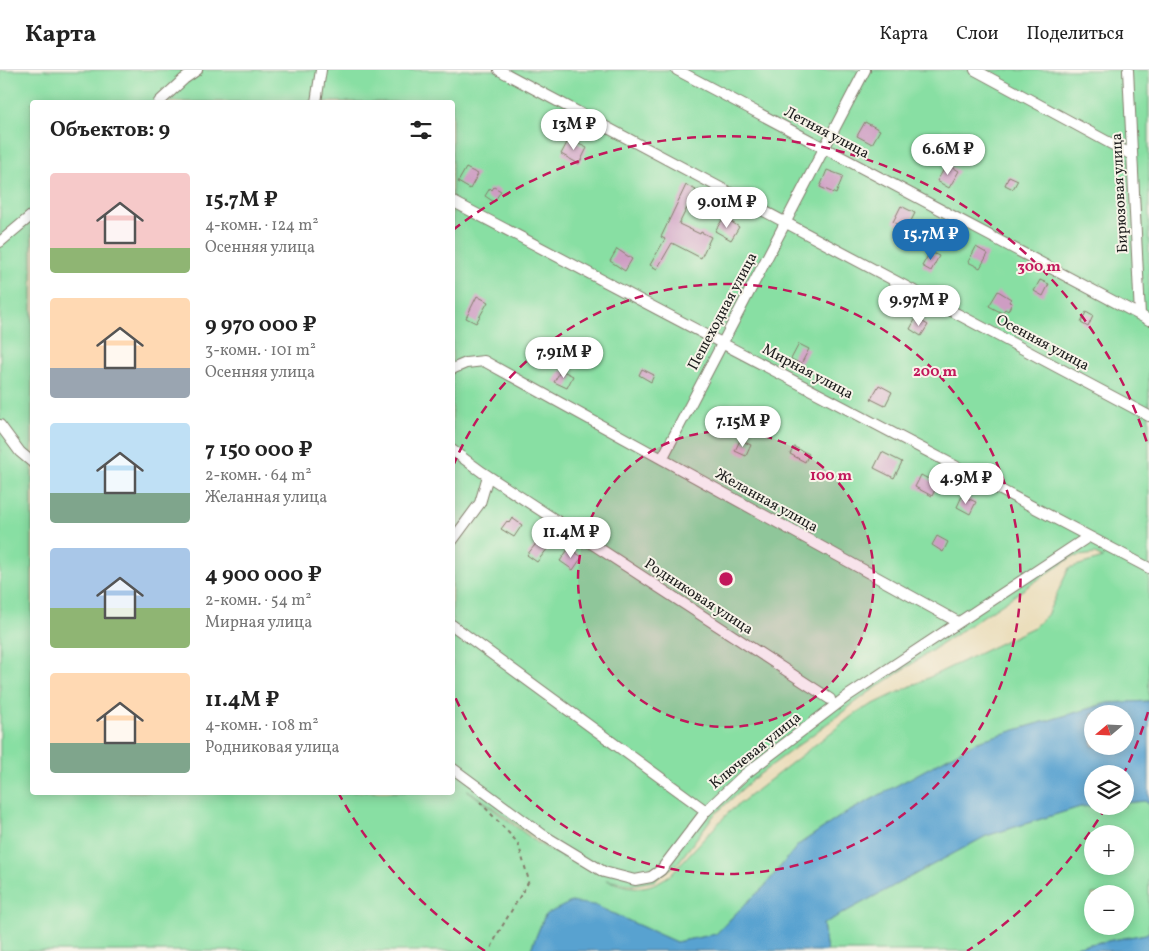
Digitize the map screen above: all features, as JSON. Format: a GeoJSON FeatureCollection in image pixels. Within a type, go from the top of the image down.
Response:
{"type":"FeatureCollection","features":[{"type":"Feature","properties":{"kind":"street"},"geometry":{"type":"LineString","coordinates":[[161,100],[197,70]]}},
{"type":"Feature","properties":{"kind":"street"},"geometry":{"type":"LineString","coordinates":[[316,100],[321,70]]}},
{"type":"Feature","properties":{"kind":"street","name":"Осенняя улица"},"geometry":{"type":"LineString","coordinates":[[499,70],[1149,416]]}},
{"type":"Feature","properties":{"kind":"street","name":"Летняя улица"},"geometry":{"type":"LineString","coordinates":[[677,70],[1144,317]]}},
{"type":"Feature","properties":{"kind":"street","name":"Пешеходная улица"},"geometry":{"type":"LineString","coordinates":[[662,459],[865,70]]}},
{"type":"Feature","properties":{"kind":"street"},"geometry":{"type":"LineString","coordinates":[[975,70],[1132,155]]}},
{"type":"Feature","properties":{"kind":"street","name":"Бирюзовая улица"},"geometry":{"type":"LineString","coordinates":[[1128,70],[1132,155],[1144,317]]}},
{"type":"Feature","properties":{"kind":"street","name":"Мирная улица"},"geometry":{"type":"LineString","coordinates":[[455,203],[1149,568]]}},
{"type":"Feature","properties":{"kind":"street"},"geometry":{"type":"LineString","coordinates":[[0,242],[30,217]]}},
{"type":"Feature","properties":{"kind":"street","name":"Желанная улица"},"geometry":{"type":"LineString","coordinates":[[455,368],[466,363],[484,361],[958,622]]}},
{"type":"Feature","properties":{"kind":"street"},"geometry":{"type":"LineString","coordinates":[[0,424],[20,452],[30,460]]}},
{"type":"Feature","properties":{"kind":"street","name":"Родниковая улица"},"geometry":{"type":"LineString","coordinates":[[455,452],[488,476],[830,700]]}},
{"type":"Feature","properties":{"kind":"street"},"geometry":{"type":"LineString","coordinates":[[455,537],[480,503],[488,476]]}},
{"type":"Feature","properties":{"kind":"street","name":"Ключевая улица"},"geometry":{"type":"LineString","coordinates":[[455,770],[543,835],[604,872],[636,880],[651,877],[661,870],[706,811],[744,776],[849,695],[1088,537]]}},
{"type":"Feature","properties":{"kind":"street"},"geometry":{"type":"LineString","coordinates":[[455,626],[706,811]]}},
{"type":"Feature","properties":{"kind":"path"},"geometry":{"type":"LineString","coordinates":[[479,800],[518,843],[529,881],[497,935],[490,951]]}},
{"type":"Feature","properties":{"kind":"green space"},"geometry":{"type":"Polygon","coordinates":[[[0,70],[1149,70],[1149,701],[1084,705],[1084,710],[978,741],[841,816],[798,845],[764,887],[716,934],[676,942],[594,905],[545,915],[530,951],[0,951],[0,70]],[[1095,554],[1072,557],[868,693],[752,780],[714,815],[678,863],[654,881],[632,885],[606,880],[639,887],[653,884],[670,875],[729,812],[857,712],[1034,627],[1047,615],[1069,568],[1103,558],[1095,554]],[[468,790],[538,843],[564,858],[468,790]]]}},
{"type":"Feature","properties":{"kind":"green space"},"geometry":{"type":"Polygon","coordinates":[[[1145,801],[1149,804],[1149,931],[1146,934],[1051,951],[827,951],[823,924],[986,836],[1084,807],[1084,815],[1134,815],[1134,802],[1145,801]]]}},
{"type":"Feature","properties":{"kind":"water"},"geometry":{"type":"Polygon","coordinates":[[[1149,701],[1149,804],[1145,801],[1134,802],[1134,765],[1084,765],[1084,807],[986,836],[823,924],[827,951],[530,951],[545,915],[571,902],[594,905],[676,942],[716,934],[764,887],[798,845],[841,816],[978,741],[1084,710],[1084,755],[1134,755],[1134,705],[1101,705],[1149,701]]]}},
{"type":"Feature","properties":{"kind":"water"},"geometry":{"type":"Polygon","coordinates":[[[1149,931],[1149,951],[1051,951],[1146,934],[1149,931]]]}},
{"type":"Feature","properties":{"kind":"building"},"geometry":{"type":"Polygon","coordinates":[[[865,122],[880,130],[872,144],[857,136],[865,122]]]}},
{"type":"Feature","properties":{"kind":"building"},"geometry":{"type":"Polygon","coordinates":[[[569,139],[587,148],[579,164],[561,154],[569,139]]]}},
{"type":"Feature","properties":{"kind":"building"},"geometry":{"type":"Polygon","coordinates":[[[947,164],[959,171],[949,188],[937,181],[947,164]]]}},
{"type":"Feature","properties":{"kind":"building"},"geometry":{"type":"Polygon","coordinates":[[[466,168],[478,174],[470,189],[458,182],[466,168]]]}},
{"type":"Feature","properties":{"kind":"building"},"geometry":{"type":"Polygon","coordinates":[[[827,170],[843,176],[836,194],[820,187],[827,170]]]}},
{"type":"Feature","properties":{"kind":"building"},"geometry":{"type":"Polygon","coordinates":[[[1009,176],[1018,180],[1013,189],[1005,185],[1009,176]]]}},
{"type":"Feature","properties":{"kind":"building"},"geometry":{"type":"Polygon","coordinates":[[[686,185],[696,190],[679,224],[711,237],[701,258],[672,243],[657,269],[650,265],[665,239],[661,237],[686,185]]]}},
{"type":"Feature","properties":{"kind":"building"},"geometry":{"type":"Polygon","coordinates":[[[494,187],[501,191],[494,202],[485,196],[490,188],[492,190],[494,187]]]}},
{"type":"Feature","properties":{"kind":"building"},"geometry":{"type":"Polygon","coordinates":[[[901,206],[915,213],[907,229],[893,222],[901,206]]]}},
{"type":"Feature","properties":{"kind":"building"},"geometry":{"type":"Polygon","coordinates":[[[724,217],[739,227],[731,240],[715,231],[724,217]]]}},
{"type":"Feature","properties":{"kind":"building"},"geometry":{"type":"Polygon","coordinates":[[[949,233],[959,239],[954,248],[944,243],[949,233]]]}},
{"type":"Feature","properties":{"kind":"building"},"geometry":{"type":"Polygon","coordinates":[[[976,247],[988,254],[980,268],[968,262],[976,247]]]}},
{"type":"Feature","properties":{"kind":"building"},"geometry":{"type":"Polygon","coordinates":[[[617,249],[632,259],[625,271],[610,261],[617,249]]]}},
{"type":"Feature","properties":{"kind":"building"},"geometry":{"type":"Polygon","coordinates":[[[930,252],[939,256],[931,271],[922,266],[930,252]]]}},
{"type":"Feature","properties":{"kind":"building"},"geometry":{"type":"Polygon","coordinates":[[[1040,280],[1049,284],[1043,296],[1034,291],[1040,280]]]}},
{"type":"Feature","properties":{"kind":"building"},"geometry":{"type":"Polygon","coordinates":[[[998,291],[1011,299],[1009,302],[1012,303],[1008,311],[1005,309],[1002,313],[989,306],[998,291]]]}},
{"type":"Feature","properties":{"kind":"building"},"geometry":{"type":"Polygon","coordinates":[[[477,296],[488,302],[476,323],[466,318],[477,296]]]}},
{"type":"Feature","properties":{"kind":"building"},"geometry":{"type":"Polygon","coordinates":[[[1086,312],[1093,316],[1088,327],[1081,323],[1086,312]]]}},
{"type":"Feature","properties":{"kind":"building"},"geometry":{"type":"Polygon","coordinates":[[[916,318],[928,325],[921,336],[910,329],[916,318]]]}},
{"type":"Feature","properties":{"kind":"building"},"geometry":{"type":"Polygon","coordinates":[[[799,344],[809,349],[801,364],[791,359],[799,344]]]}},
{"type":"Feature","properties":{"kind":"building"},"geometry":{"type":"Polygon","coordinates":[[[642,369],[654,375],[651,382],[639,375],[642,369]]]}},
{"type":"Feature","properties":{"kind":"building"},"geometry":{"type":"Polygon","coordinates":[[[561,370],[573,376],[567,388],[554,382],[561,370]]]}},
{"type":"Feature","properties":{"kind":"building"},"geometry":{"type":"Polygon","coordinates":[[[879,385],[892,392],[885,406],[871,399],[879,385]]]}},
{"type":"Feature","properties":{"kind":"building"},"geometry":{"type":"Polygon","coordinates":[[[740,440],[751,445],[746,456],[735,451],[740,440]]]}},
{"type":"Feature","properties":{"kind":"building"},"geometry":{"type":"Polygon","coordinates":[[[794,447],[809,454],[805,462],[790,454],[794,447]]]}},
{"type":"Feature","properties":{"kind":"building"},"geometry":{"type":"Polygon","coordinates":[[[882,452],[902,462],[894,478],[874,468],[882,452]]]}},
{"type":"Feature","properties":{"kind":"building"},"geometry":{"type":"Polygon","coordinates":[[[921,475],[938,484],[932,496],[915,487],[921,475]]]}},
{"type":"Feature","properties":{"kind":"building"},"geometry":{"type":"Polygon","coordinates":[[[962,496],[976,502],[970,514],[957,507],[962,496]]]}},
{"type":"Feature","properties":{"kind":"building"},"geometry":{"type":"Polygon","coordinates":[[[512,518],[522,525],[514,537],[501,529],[512,518]]]}},
{"type":"Feature","properties":{"kind":"building"},"geometry":{"type":"Polygon","coordinates":[[[542,536],[552,543],[537,562],[527,555],[542,536]]]}},
{"type":"Feature","properties":{"kind":"building"},"geometry":{"type":"Polygon","coordinates":[[[937,536],[948,542],[943,552],[932,545],[937,536]]]}},
{"type":"Feature","properties":{"kind":"building"},"geometry":{"type":"Polygon","coordinates":[[[569,548],[582,557],[573,570],[560,561],[569,548]]]}}]}
